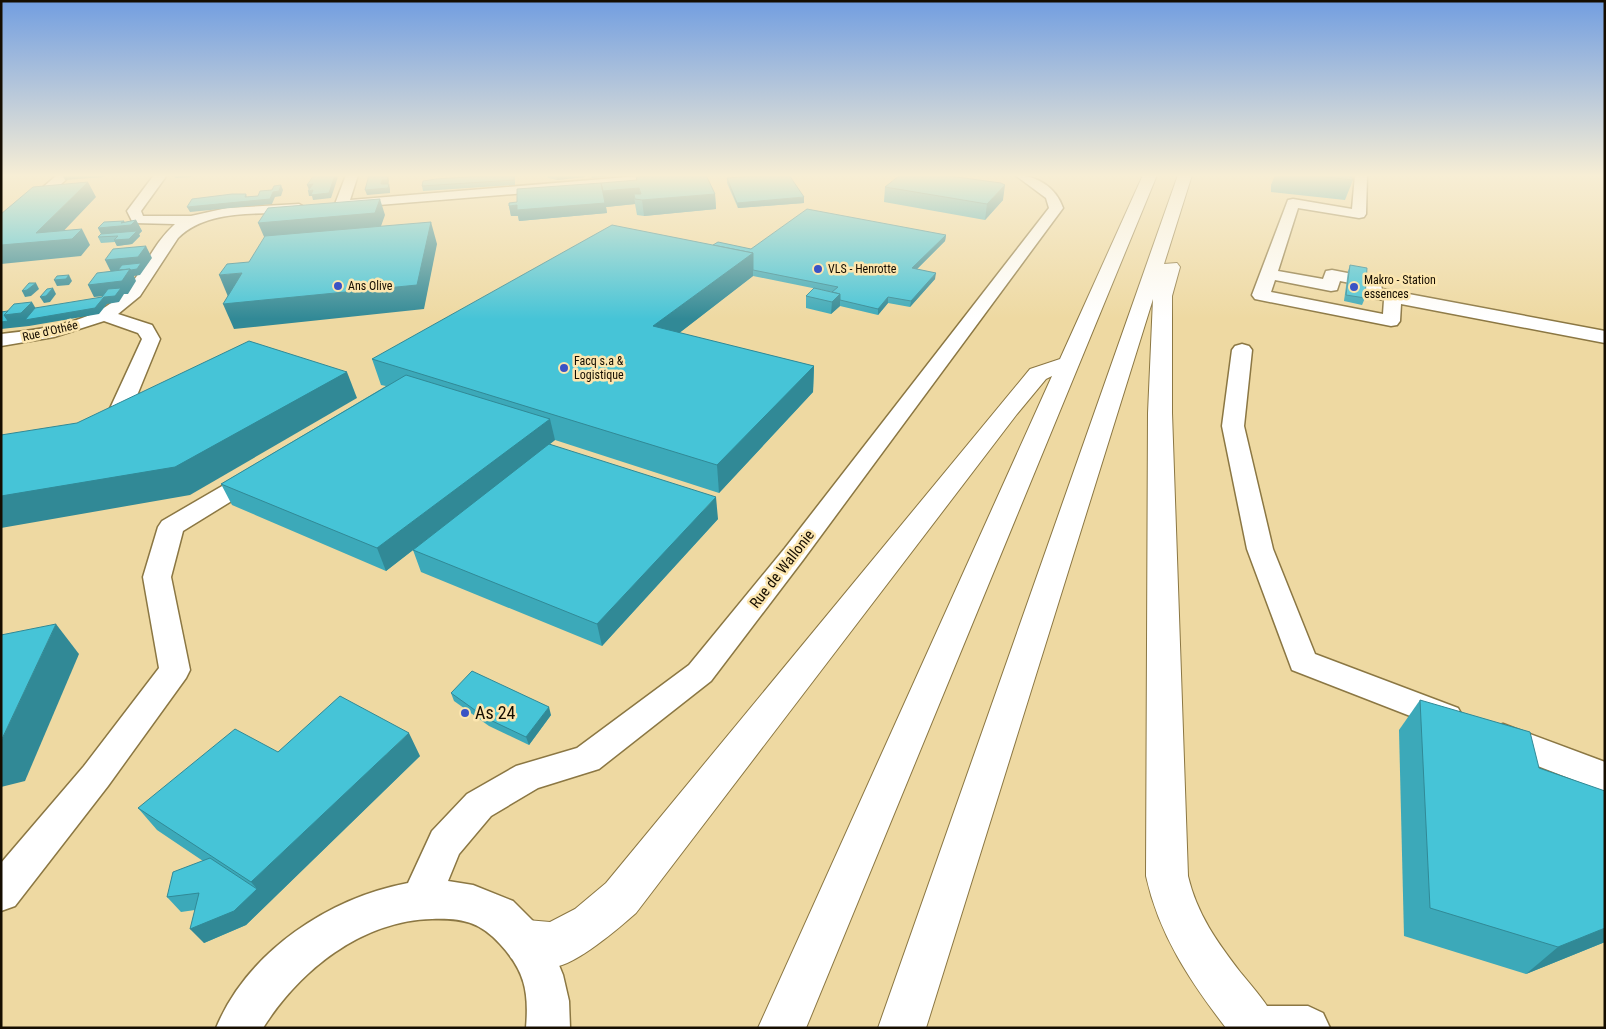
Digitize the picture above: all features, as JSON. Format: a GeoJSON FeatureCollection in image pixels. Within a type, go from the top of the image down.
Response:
{"type":"FeatureCollection","features":[{"type":"Feature","properties":{"kind":"highway"},"geometry":{"type":"LineString","coordinates":[[782,1028],[1129,223]]}},
{"type":"Feature","properties":{"kind":"highway"},"geometry":{"type":"LineString","coordinates":[[902,1028],[1169,223]]}},
{"type":"Feature","properties":{"kind":"highway"},"geometry":{"type":"LineString","coordinates":[[1181,223],[1163,296],[1160,413],[1167,876],[1171,900],[1186,934],[1204,963],[1251,1027]]}},
{"type":"Feature","properties":{"kind":"highway"},"geometry":{"type":"LineString","coordinates":[[527,942],[554,945],[590,924],[621,898],[1038,374],[1069,363]]}},
{"type":"Feature","properties":{"kind":"street"},"geometry":{"type":"LineString","coordinates":[[1,232],[11,223]]}},
{"type":"Feature","properties":{"kind":"street","name":"Rue d'Othée"},"geometry":{"type":"LineString","coordinates":[[1,340],[75,326],[117,308],[134,292],[176,229],[187,223]]}},
{"type":"Feature","properties":{"kind":"street","name":"Rue de Wallonie"},"geometry":{"type":"LineString","coordinates":[[422,899],[445,843],[479,806],[528,776],[587,759],[700,673],[794,554],[1045,223]]}},
{"type":"Feature","properties":{"kind":"street"},"geometry":{"type":"LineString","coordinates":[[1286,223],[1261,295],[1391,321],[1393,297]]}},
{"type":"Feature","properties":{"kind":"street"},"geometry":{"type":"LineString","coordinates":[[1269,274],[1331,286],[1329,294],[1372,302],[1373,294],[1393,297],[1605,337]]}},
{"type":"Feature","properties":{"kind":"street"},"geometry":{"type":"LineString","coordinates":[[102,314],[145,329],[151,339],[118,415]]}},
{"type":"Feature","properties":{"kind":"street"},"geometry":{"type":"LineString","coordinates":[[1242,350],[1233,426],[1260,549],[1303,662],[1605,777]]}},
{"type":"Feature","properties":{"kind":"street"},"geometry":{"type":"LineString","coordinates":[[1,893],[96,776],[175,670],[157,577],[171,527],[280,462]]}},
{"type":"Feature","properties":{"kind":"street"},"geometry":{"type":"LineString","coordinates":[[238,1028],[255,1001],[293,960],[335,929],[379,909],[422,899],[463,901],[499,916],[527,942],[543,974],[554,1023]]}},
{"type":"Feature","properties":{"kind":"street"},"geometry":{"type":"LineString","coordinates":[[1251,1027],[1308,1028]]}},
{"type":"Feature","properties":{"kind":"building"},"geometry":{"type":"Polygon","coordinates":[[[1,223],[46,223],[36,233],[82,229],[72,239],[1,245],[1,223]]]}},
{"type":"Feature","properties":{"kind":"building"},"geometry":{"type":"Polygon","coordinates":[[[103,223],[133,223],[131,225],[98,228],[103,223]]]}},
{"type":"Feature","properties":{"kind":"building"},"geometry":{"type":"Polygon","coordinates":[[[431,223],[417,285],[223,304],[242,273],[219,275],[227,264],[249,262],[265,236],[431,223]]]}},
{"type":"Feature","properties":{"kind":"building","name":"VLS - Henrotte"},"geometry":{"type":"Polygon","coordinates":[[[787,223],[882,223],[946,235],[912,268],[936,273],[911,301],[888,297],[878,309],[840,300],[840,294],[832,292],[838,287],[753,270],[753,253],[713,245],[718,242],[751,249],[787,223]]]}},
{"type":"Feature","properties":{"kind":"building","name":"Facq s.a & Logistique"},"geometry":{"type":"Polygon","coordinates":[[[612,225],[753,253],[653,326],[814,366],[717,465],[372,359],[612,225]]]}},
{"type":"Feature","properties":{"kind":"building"},"geometry":{"type":"Polygon","coordinates":[[[137,231],[129,239],[114,240],[118,236],[98,237],[101,234],[137,231]]]}},
{"type":"Feature","properties":{"kind":"building"},"geometry":{"type":"Polygon","coordinates":[[[146,246],[138,257],[105,260],[113,249],[146,246]]]}},
{"type":"Feature","properties":{"kind":"building"},"geometry":{"type":"Polygon","coordinates":[[[141,263],[137,269],[118,270],[122,265],[141,263]]]}},
{"type":"Feature","properties":{"kind":"building","name":"Makro - Station essences"},"geometry":{"type":"Polygon","coordinates":[[[1350,265],[1367,268],[1365,298],[1346,295],[1350,265]]]}},
{"type":"Feature","properties":{"kind":"building"},"geometry":{"type":"Polygon","coordinates":[[[130,269],[122,281],[88,285],[97,273],[130,269]]]}},
{"type":"Feature","properties":{"kind":"building"},"geometry":{"type":"Polygon","coordinates":[[[69,275],[66,279],[54,280],[57,276],[69,275]]]}},
{"type":"Feature","properties":{"kind":"building"},"geometry":{"type":"Polygon","coordinates":[[[29,283],[36,283],[27,290],[22,291],[29,283]]]}},
{"type":"Feature","properties":{"kind":"building"},"geometry":{"type":"Polygon","coordinates":[[[53,288],[46,296],[40,297],[47,289],[53,288]]]}},
{"type":"Feature","properties":{"kind":"building"},"geometry":{"type":"Polygon","coordinates":[[[121,288],[115,296],[104,297],[95,308],[25,320],[35,308],[102,297],[108,289],[121,288]]]}},
{"type":"Feature","properties":{"kind":"building"},"geometry":{"type":"Polygon","coordinates":[[[814,288],[840,294],[832,302],[806,296],[814,288]]]}},
{"type":"Feature","properties":{"kind":"building"},"geometry":{"type":"Polygon","coordinates":[[[32,302],[21,313],[4,315],[14,304],[32,302]]]}},
{"type":"Feature","properties":{"kind":"building"},"geometry":{"type":"Polygon","coordinates":[[[8,311],[4,315],[8,321],[1,322],[1,312],[8,311]]]}},
{"type":"Feature","properties":{"kind":"building"},"geometry":{"type":"Polygon","coordinates":[[[249,341],[347,372],[175,467],[1,496],[1,435],[77,423],[249,341]]]}},
{"type":"Feature","properties":{"kind":"building"},"geometry":{"type":"Polygon","coordinates":[[[406,375],[550,419],[377,548],[221,484],[406,375]]]}},
{"type":"Feature","properties":{"kind":"building"},"geometry":{"type":"Polygon","coordinates":[[[549,444],[716,497],[597,624],[413,550],[549,444]]]}},
{"type":"Feature","properties":{"kind":"building"},"geometry":{"type":"Polygon","coordinates":[[[56,624],[1,741],[1,635],[56,624]]]}},
{"type":"Feature","properties":{"kind":"building"},"geometry":{"type":"Polygon","coordinates":[[[472,671],[549,707],[526,737],[486,718],[451,693],[472,671]]]}},
{"type":"Feature","properties":{"kind":"building"},"geometry":{"type":"Polygon","coordinates":[[[340,696],[409,733],[251,882],[138,808],[235,729],[278,752],[340,696]]]}},
{"type":"Feature","properties":{"kind":"building"},"geometry":{"type":"Polygon","coordinates":[[[1420,700],[1530,732],[1539,768],[1605,791],[1605,928],[1558,947],[1430,908],[1420,700]]]}},
{"type":"Feature","properties":{"kind":"building"},"geometry":{"type":"Polygon","coordinates":[[[210,858],[257,889],[234,911],[190,929],[199,893],[167,897],[173,872],[210,858]]]}},
{"type":"Feature","properties":{"kind":"place","name":"VLS - Henrotte"},"geometry":{"type":"Point","coordinates":[818,269]}},
{"type":"Feature","properties":{"kind":"place","name":"Ans Olive"},"geometry":{"type":"Point","coordinates":[338,286]}},
{"type":"Feature","properties":{"kind":"place","name":"Makro - Station essences"},"geometry":{"type":"Point","coordinates":[1354,287]}},
{"type":"Feature","properties":{"kind":"place","name":"Facq s.a & Logistique"},"geometry":{"type":"Point","coordinates":[564,368]}},
{"type":"Feature","properties":{"kind":"place","name":"As 24"},"geometry":{"type":"Point","coordinates":[465,713]}}]}
